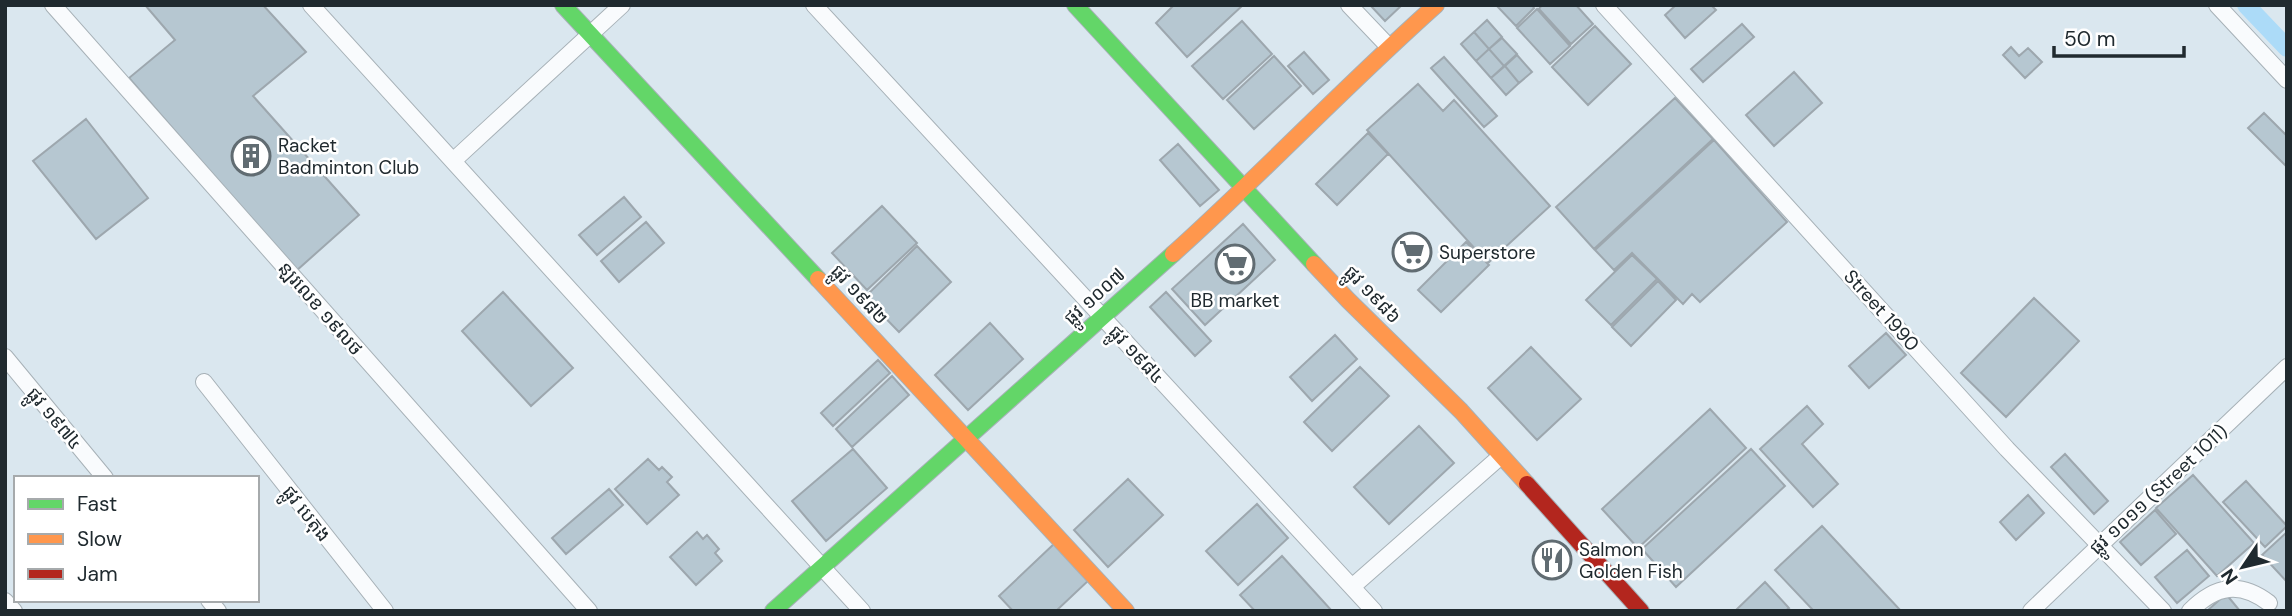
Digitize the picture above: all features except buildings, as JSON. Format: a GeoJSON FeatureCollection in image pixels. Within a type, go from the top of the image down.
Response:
{"type":"FeatureCollection","features":[{"type":"Feature","properties":{"kind":"street","name":"ន្ឡរលេខ ១៩លថ"},"geometry":{"type":"LineString","coordinates":[[53,5],[589,611]]}},
{"type":"Feature","properties":{"kind":"street"},"geometry":{"type":"LineString","coordinates":[[311,5],[862,611]]}},
{"type":"Feature","properties":{"kind":"street","name":"ផ្លូវ ១៩៨២"},"geometry":{"type":"LineString","coordinates":[[563,5],[1126,611]]}},
{"type":"Feature","properties":{"kind":"street"},"geometry":{"type":"LineString","coordinates":[[453,161],[622,5]]}},
{"type":"Feature","properties":{"kind":"street","name":"ផ្លូវ ១៩៨៤"},"geometry":{"type":"LineString","coordinates":[[814,5],[1374,611]]}},
{"type":"Feature","properties":{"kind":"street","name":"ផ្លូវ ១៩៨៦"},"geometry":{"type":"LineString","coordinates":[[1075,5],[1348,300],[1461,411],[1641,611]]}},
{"type":"Feature","properties":{"kind":"street"},"geometry":{"type":"LineString","coordinates":[[1349,5],[1389,47]]}},
{"type":"Feature","properties":{"kind":"street","name":"ផ្លូវ ១០០៧"},"geometry":{"type":"LineString","coordinates":[[773,611],[1245,189],[1389,47],[1436,5]]}},
{"type":"Feature","properties":{"kind":"street","name":"Street 1990"},"geometry":{"type":"LineString","coordinates":[[1604,5],[2007,449],[2163,611]]}},
{"type":"Feature","properties":{"kind":"street"},"geometry":{"type":"LineString","coordinates":[[2217,5],[2287,80]]}},
{"type":"Feature","properties":{"kind":"street","name":"ផ្លូវ ១៩៧៤"},"geometry":{"type":"LineString","coordinates":[[5,357],[103,476]]}},
{"type":"Feature","properties":{"kind":"street","name":"ផ្លូវ ១០១១ (Street 1011)"},"geometry":{"type":"LineString","coordinates":[[2031,611],[2287,367]]}},
{"type":"Feature","properties":{"kind":"street","name":"ផ្លូវ បេតុង"},"geometry":{"type":"LineString","coordinates":[[204,382],[385,611]]}},
{"type":"Feature","properties":{"kind":"street"},"geometry":{"type":"LineString","coordinates":[[1352,587],[1502,456]]}},
{"type":"Feature","properties":{"kind":"street"},"geometry":{"type":"LineString","coordinates":[[2190,611],[2211,593],[2238,588],[2251,591],[2269,603]]}},
{"type":"Feature","properties":{"kind":"street"},"geometry":{"type":"LineString","coordinates":[[5,601],[14,611]]}},
{"type":"Feature","properties":{"kind":"waterway"},"geometry":{"type":"LineString","coordinates":[[2246,5],[2287,48]]}},
{"type":"Feature","properties":{"kind":"traffic: fast"},"geometry":{"type":"LineString","coordinates":[[563,5],[818,279]]}},
{"type":"Feature","properties":{"kind":"traffic: fast"},"geometry":{"type":"LineString","coordinates":[[1075,5],[1314,264]]}},
{"type":"Feature","properties":{"kind":"traffic: fast"},"geometry":{"type":"LineString","coordinates":[[773,611],[1173,254]]}},
{"type":"Feature","properties":{"kind":"traffic: slow"},"geometry":{"type":"LineString","coordinates":[[1173,254],[1436,5]]}},
{"type":"Feature","properties":{"kind":"traffic: slow"},"geometry":{"type":"LineString","coordinates":[[1314,264],[1461,411],[1527,484]]}},
{"type":"Feature","properties":{"kind":"traffic: slow"},"geometry":{"type":"LineString","coordinates":[[818,279],[1126,611]]}},
{"type":"Feature","properties":{"kind":"traffic: jam"},"geometry":{"type":"LineString","coordinates":[[1527,484],[1641,611]]}},
{"type":"Feature","properties":{"kind":"place","name":"Racket Badminton Club"},"geometry":{"type":"Point","coordinates":[251,156]}},
{"type":"Feature","properties":{"kind":"place","name":"Superstore"},"geometry":{"type":"Point","coordinates":[1412,252]}},
{"type":"Feature","properties":{"kind":"place","name":"BB market"},"geometry":{"type":"Point","coordinates":[1235,264]}},
{"type":"Feature","properties":{"kind":"place","name":"Salmon Golden Fish"},"geometry":{"type":"Point","coordinates":[1552,560]}}]}
